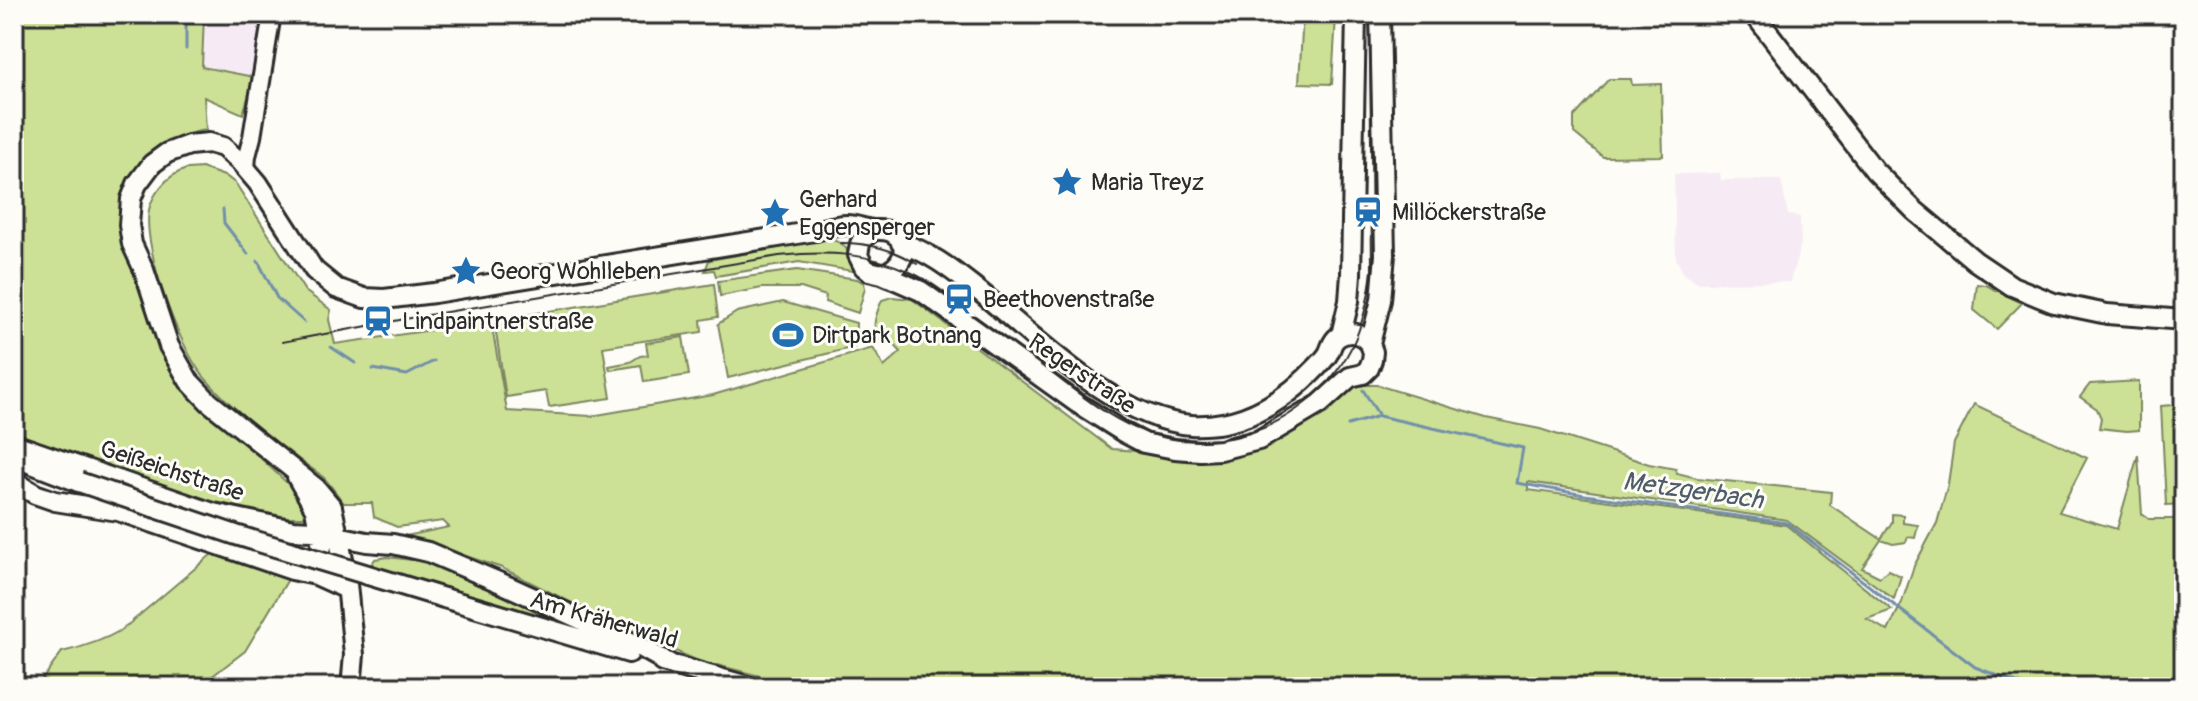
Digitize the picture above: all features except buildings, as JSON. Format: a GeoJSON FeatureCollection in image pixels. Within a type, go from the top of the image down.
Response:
{"type":"FeatureCollection","features":[{"type":"Feature","properties":{"kind":"main road","name":"Regerstraße"},"geometry":{"type":"LineString","coordinates":[[901,243],[914,247],[961,277],[1090,382],[1124,404],[1163,420],[1190,425],[1221,424],[1244,419],[1269,407],[1299,385],[1329,354],[1332,343],[1341,335],[1349,301],[1356,14]]}},
{"type":"Feature","properties":{"kind":"main road","name":"Regerstraße"},"geometry":{"type":"LineString","coordinates":[[882,274],[921,291],[1077,403],[1144,443],[1200,451],[1220,450],[1259,440],[1320,404],[1350,377],[1363,374],[1372,360],[1370,344],[1381,300],[1385,255],[1380,14]]}},
{"type":"Feature","properties":{"kind":"main road"},"geometry":{"type":"LineString","coordinates":[[1754,14],[1875,171],[1914,210],[1975,261],[2012,286],[2054,303],[2089,311],[2184,320]]}},
{"type":"Feature","properties":{"kind":"main road"},"geometry":{"type":"LineString","coordinates":[[1858,147],[1882,165],[1958,238],[2015,277],[2056,294],[2102,303],[2184,310]]}},
{"type":"Feature","properties":{"kind":"main road"},"geometry":{"type":"LineString","coordinates":[[316,575],[335,568],[332,507],[294,471],[209,402],[189,381],[169,346],[144,270],[138,225],[143,193],[164,166],[186,155],[235,156],[258,183],[314,270],[336,288],[364,298],[384,299],[434,293],[848,225],[889,231],[896,235],[903,249],[901,262],[891,272],[882,274],[869,271],[860,262],[858,249],[863,238],[874,230]]}},
{"type":"Feature","properties":{"kind":"main road"},"geometry":{"type":"LineString","coordinates":[[815,231],[836,234],[858,249]]}},
{"type":"Feature","properties":{"kind":"main road"},"geometry":{"type":"LineString","coordinates":[[1341,335],[1359,334],[1370,344]]}},
{"type":"Feature","properties":{"kind":"main road"},"geometry":{"type":"LineString","coordinates":[[1329,354],[1331,366],[1336,372],[1350,377]]}},
{"type":"Feature","properties":{"kind":"main road","name":"Geißeichstraße"},"geometry":{"type":"LineString","coordinates":[[14,442],[185,505],[333,545],[367,542]]}},
{"type":"Feature","properties":{"kind":"main road","name":"Geißeichstraße"},"geometry":{"type":"LineString","coordinates":[[14,457],[236,535],[444,598]]}},
{"type":"Feature","properties":{"kind":"main road"},"geometry":{"type":"LineString","coordinates":[[49,471],[45,481],[47,490],[69,503]]}},
{"type":"Feature","properties":{"kind":"main road"},"geometry":{"type":"LineString","coordinates":[[14,481],[43,497],[118,511],[292,570],[316,575],[347,589]]}},
{"type":"Feature","properties":{"kind":"main road","name":"Am Kräherwald"},"geometry":{"type":"LineString","coordinates":[[367,542],[428,552],[635,644],[672,665]]}},
{"type":"Feature","properties":{"kind":"main road"},"geometry":{"type":"LineString","coordinates":[[276,564],[333,545]]}},
{"type":"Feature","properties":{"kind":"main road"},"geometry":{"type":"LineString","coordinates":[[333,545],[347,589],[354,655],[351,687]]}},
{"type":"Feature","properties":{"kind":"main road","name":"Am Kräherwald"},"geometry":{"type":"LineString","coordinates":[[444,598],[751,687]]}},
{"type":"Feature","properties":{"kind":"main road"},"geometry":{"type":"LineString","coordinates":[[575,618],[585,631],[586,641]]}},
{"type":"Feature","properties":{"kind":"street"},"geometry":{"type":"LineString","coordinates":[[235,156],[256,101],[272,14]]}},
{"type":"Feature","properties":{"kind":"street"},"geometry":{"type":"LineString","coordinates":[[235,156],[256,101]]}},
{"type":"Feature","properties":{"kind":"shaded area"},"geometry":{"type":"Polygon","coordinates":[[[204,14],[265,14],[254,77],[202,67],[204,14]]]}},
{"type":"Feature","properties":{"kind":"shaded area"},"geometry":{"type":"Polygon","coordinates":[[[1720,173],[1721,180],[1781,180],[1788,215],[1800,217],[1801,244],[1790,282],[1699,283],[1684,274],[1676,259],[1674,174],[1720,173]]]}},
{"type":"Feature","properties":{"kind":"green space"},"geometry":{"type":"Polygon","coordinates":[[[14,14],[204,14],[202,67],[254,77],[243,114],[204,97],[206,130],[168,142],[151,155],[128,187],[154,324],[222,422],[301,496],[307,511],[304,517],[286,517],[188,496],[14,435],[14,14]]]}},
{"type":"Feature","properties":{"kind":"green space"},"geometry":{"type":"Polygon","coordinates":[[[1303,14],[1336,16],[1332,84],[1299,83],[1303,14]]]}},
{"type":"Feature","properties":{"kind":"green space"},"geometry":{"type":"Polygon","coordinates":[[[1609,79],[1631,79],[1632,85],[1661,84],[1663,156],[1603,157],[1574,133],[1574,117],[1609,79]]]}},
{"type":"Feature","properties":{"kind":"green space"},"geometry":{"type":"Polygon","coordinates":[[[202,168],[227,177],[236,184],[305,291],[331,310],[329,320],[335,344],[453,327],[490,316],[507,411],[591,416],[713,395],[873,348],[884,367],[901,352],[889,339],[878,340],[875,320],[882,300],[892,297],[912,299],[1112,449],[1222,458],[1297,430],[1354,385],[1377,385],[1486,418],[1540,429],[1697,478],[1831,492],[1830,505],[1881,539],[1892,522],[1892,514],[1903,515],[1903,523],[1918,525],[1915,538],[1908,537],[1906,542],[1893,544],[1881,540],[1862,568],[1880,577],[1888,570],[1901,576],[1894,599],[1787,520],[1528,482],[1528,490],[1786,525],[1892,610],[1867,619],[1888,631],[1914,566],[1937,523],[1948,484],[1954,443],[1974,404],[2087,458],[2059,512],[2117,529],[2138,455],[2142,514],[2149,519],[2184,519],[2184,687],[804,687],[708,665],[630,632],[502,568],[406,536],[449,527],[443,521],[397,527],[374,517],[372,503],[344,503],[322,476],[225,399],[204,377],[184,344],[164,296],[148,227],[153,198],[162,186],[178,172],[202,168]]]}},
{"type":"Feature","properties":{"kind":"green space"},"geometry":{"type":"Polygon","coordinates":[[[820,238],[843,244],[858,272],[799,262],[716,276],[714,270],[705,271],[709,260],[800,244],[800,239],[820,238]]]}},
{"type":"Feature","properties":{"kind":"green space"},"geometry":{"type":"Polygon","coordinates":[[[797,270],[857,279],[864,283],[858,313],[825,302],[826,296],[801,288],[762,288],[720,296],[718,281],[797,270]]]}},
{"type":"Feature","properties":{"kind":"green space"},"geometry":{"type":"Polygon","coordinates":[[[714,284],[718,317],[701,320],[702,332],[603,347],[611,398],[549,407],[546,391],[506,397],[494,320],[714,284]]]}},
{"type":"Feature","properties":{"kind":"green space"},"geometry":{"type":"Polygon","coordinates":[[[1977,284],[1986,285],[2022,303],[1997,329],[1974,310],[1977,284]]]}},
{"type":"Feature","properties":{"kind":"green space","name":"Dirtpark Botnang"},"geometry":{"type":"Polygon","coordinates":[[[783,302],[856,323],[855,347],[728,378],[718,324],[737,312],[783,302]]]}},
{"type":"Feature","properties":{"kind":"green space"},"geometry":{"type":"Polygon","coordinates":[[[683,337],[689,375],[644,382],[641,365],[610,370],[609,366],[648,355],[646,343],[683,337]]]}},
{"type":"Feature","properties":{"kind":"green space"},"geometry":{"type":"Polygon","coordinates":[[[2139,381],[2139,430],[2099,428],[2101,418],[2097,409],[2080,397],[2090,384],[2139,381]]]}},
{"type":"Feature","properties":{"kind":"green space"},"geometry":{"type":"Polygon","coordinates":[[[2184,404],[2184,504],[2166,505],[2161,406],[2184,404]]]}},
{"type":"Feature","properties":{"kind":"green space"},"geometry":{"type":"Polygon","coordinates":[[[212,554],[290,576],[245,651],[198,687],[37,687],[62,652],[93,643],[123,629],[212,554]]]}},
{"type":"Feature","properties":{"kind":"green space"},"geometry":{"type":"Polygon","coordinates":[[[424,558],[557,616],[556,622],[370,567],[375,559],[424,558]]]}},
{"type":"Feature","properties":{"kind":"waterway","name":"Metzgerbach"},"geometry":{"type":"LineString","coordinates":[[186,14],[186,49]]}},
{"type":"Feature","properties":{"kind":"waterway","name":"Metzgerbach"},"geometry":{"type":"LineString","coordinates":[[223,209],[224,223],[248,254]]}},
{"type":"Feature","properties":{"kind":"waterway","name":"Metzgerbach"},"geometry":{"type":"LineString","coordinates":[[258,261],[277,298],[304,322]]}},
{"type":"Feature","properties":{"kind":"waterway","name":"Metzgerbach"},"geometry":{"type":"LineString","coordinates":[[331,347],[355,363]]}},
{"type":"Feature","properties":{"kind":"waterway","name":"Metzgerbach"},"geometry":{"type":"LineString","coordinates":[[373,369],[407,375],[434,361]]}},
{"type":"Feature","properties":{"kind":"waterway"},"geometry":{"type":"LineString","coordinates":[[1363,390],[1378,414]]}},
{"type":"Feature","properties":{"kind":"waterway","name":"Metzgerbach"},"geometry":{"type":"LineString","coordinates":[[1348,425],[1379,416],[1523,448],[1517,483],[1787,523],[1975,667],[2027,687]]}},
{"type":"Feature","properties":{"kind":"tram line"},"geometry":{"type":"LineString","coordinates":[[282,342],[779,256],[846,255],[894,265],[926,281],[1090,402],[1135,428],[1176,440],[1197,441],[1218,440],[1259,430],[1297,409],[1329,381],[1351,349],[1365,312],[1372,270],[1370,14]]}},
{"type":"Feature","properties":{"kind":"tram line"},"geometry":{"type":"LineString","coordinates":[[841,243],[880,248],[917,264]]}},
{"type":"Feature","properties":{"kind":"place","name":"Maria Treyz"},"geometry":{"type":"Point","coordinates":[1067,182]}},
{"type":"Feature","properties":{"kind":"place","name":"Millöckerstraße"},"geometry":{"type":"Point","coordinates":[1368,212]}},
{"type":"Feature","properties":{"kind":"place","name":"Gerhard Eggensperger"},"geometry":{"type":"Point","coordinates":[775,213]}},
{"type":"Feature","properties":{"kind":"place","name":"Georg Wohlleben"},"geometry":{"type":"Point","coordinates":[466,271]}},
{"type":"Feature","properties":{"kind":"place","name":"Beethovenstraße"},"geometry":{"type":"Point","coordinates":[959,299]}},
{"type":"Feature","properties":{"kind":"place","name":"Lindpaintnerstraße"},"geometry":{"type":"Point","coordinates":[378,321]}},
{"type":"Feature","properties":{"kind":"place","name":"Dirtpark Botnang"},"geometry":{"type":"Point","coordinates":[788,335]}}]}
